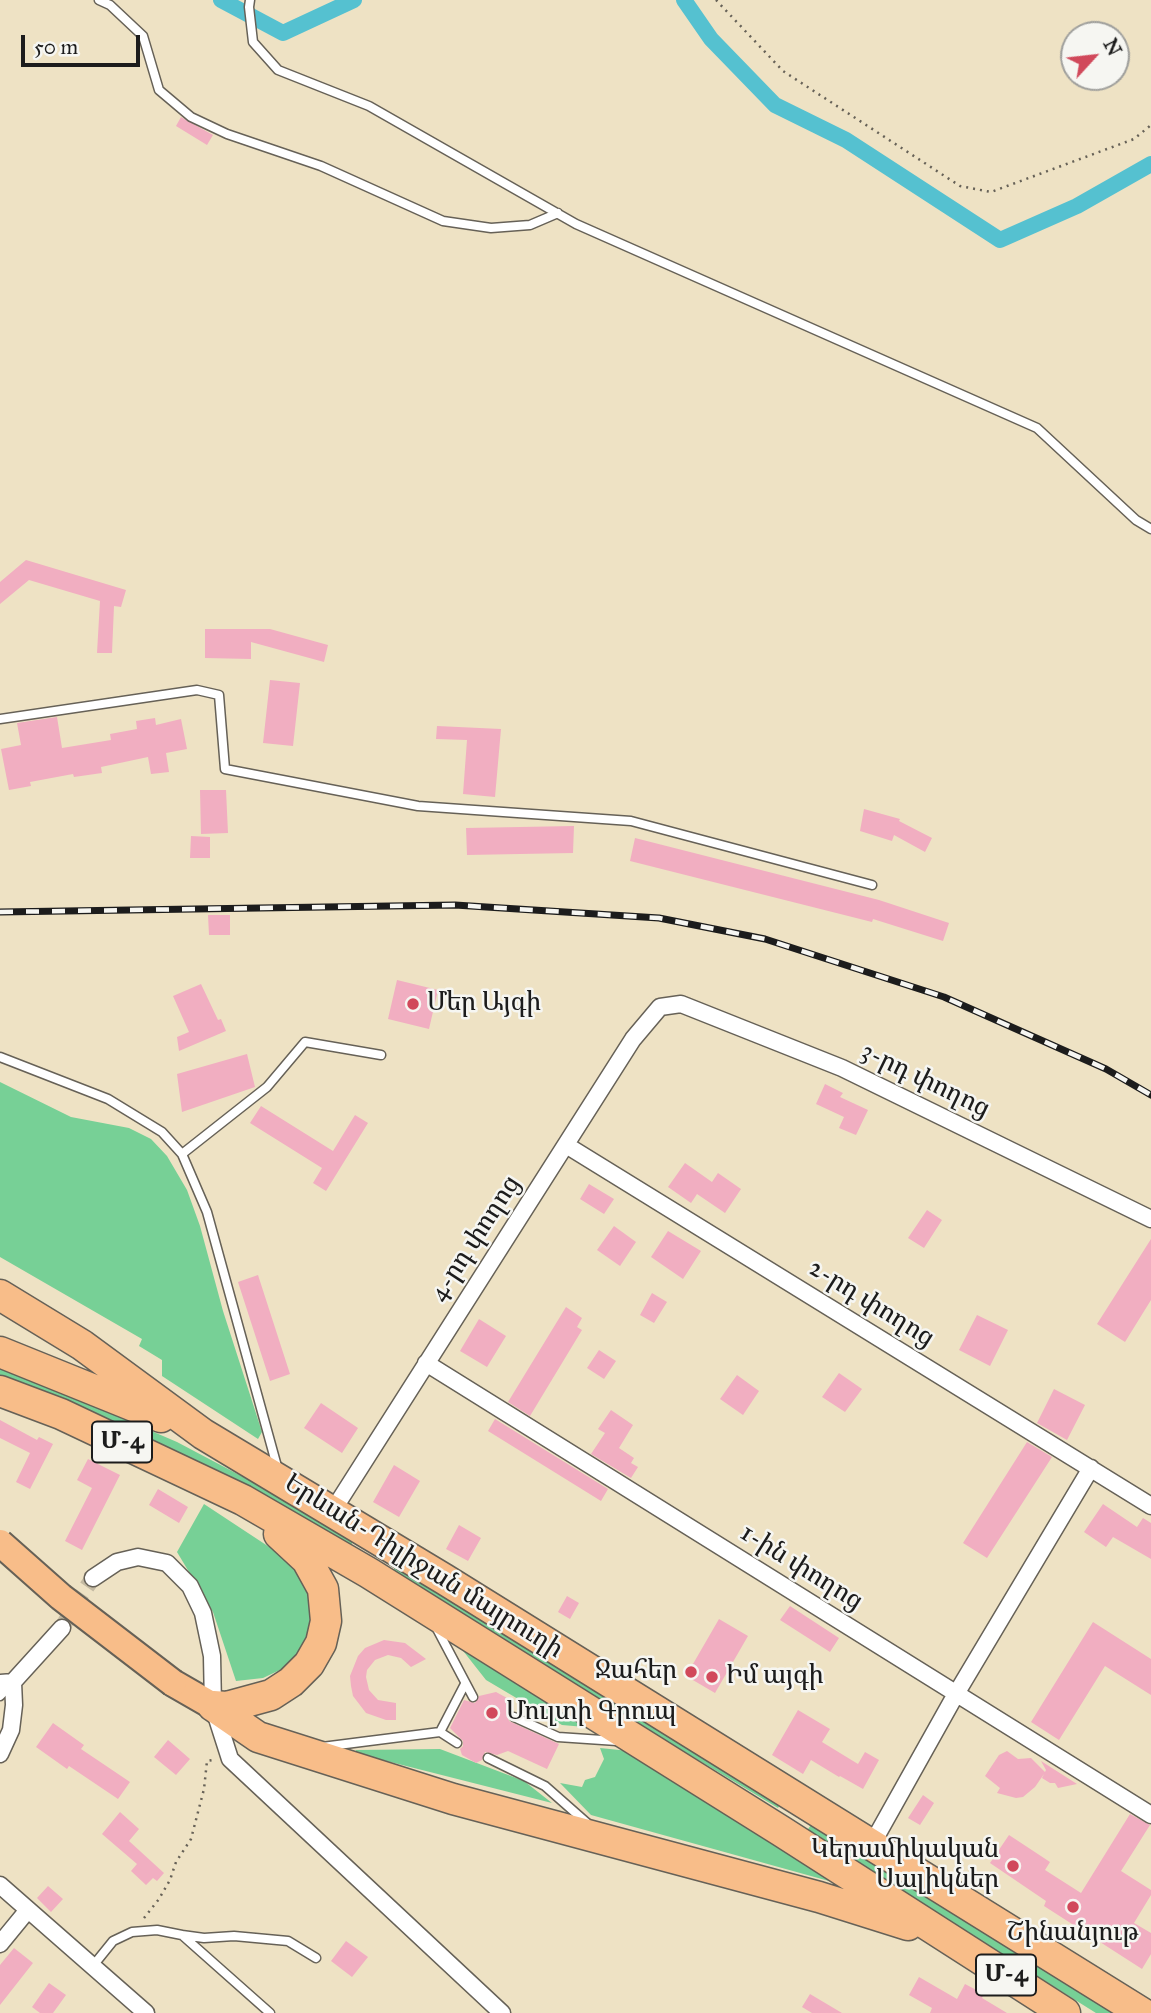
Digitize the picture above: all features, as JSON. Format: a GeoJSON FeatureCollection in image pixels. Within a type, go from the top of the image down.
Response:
{"type":"FeatureCollection","features":[{"type":"Feature","properties":{"kind":"highway"},"geometry":{"type":"LineString","coordinates":[[0,1294],[82,1345],[203,1434]]}},
{"type":"Feature","properties":{"kind":"highway","name":"Մ-4"},"geometry":{"type":"LineString","coordinates":[[0,1352],[203,1434]]}},
{"type":"Feature","properties":{"kind":"highway","name":"Մ-4"},"geometry":{"type":"LineString","coordinates":[[0,1391],[61,1414],[243,1500]]}},
{"type":"Feature","properties":{"kind":"highway","name":"Երևան-Դիլիջան մայրուղի"},"geometry":{"type":"LineString","coordinates":[[203,1434],[872,1843],[1142,2013]]}},
{"type":"Feature","properties":{"kind":"highway","name":"Երևան-Դիլիջան մայրուղի"},"geometry":{"type":"LineString","coordinates":[[243,1500],[369,1573],[1065,2013]]}},
{"type":"Feature","properties":{"kind":"highway"},"geometry":{"type":"LineString","coordinates":[[213,1706],[227,1707],[271,1695],[290,1682],[309,1664],[321,1643],[326,1620],[323,1589],[307,1560],[243,1500]]}},
{"type":"Feature","properties":{"kind":"highway"},"geometry":{"type":"LineString","coordinates":[[369,1573],[367,1553],[375,1546],[387,1545]]}},
{"type":"Feature","properties":{"kind":"highway"},"geometry":{"type":"LineString","coordinates":[[213,1706],[258,1737],[453,1800],[818,1897],[948,1938]]}},
{"type":"Feature","properties":{"kind":"highway"},"geometry":{"type":"LineString","coordinates":[[781,1831],[792,1829],[801,1823],[801,1801]]}},
{"type":"Feature","properties":{"kind":"main road"},"geometry":{"type":"LineString","coordinates":[[0,1543],[61,1597],[173,1683],[213,1706]]}},
{"type":"Feature","properties":{"kind":"street","name":"4-րդ փողոց"},"geometry":{"type":"LineString","coordinates":[[332,1511],[639,1031],[660,1007],[671,1004]]}},
{"type":"Feature","properties":{"kind":"street","name":"3-րդ փողոց"},"geometry":{"type":"LineString","coordinates":[[671,1004],[681,1004],[842,1068],[1151,1219]]}},
{"type":"Feature","properties":{"kind":"street","name":"2-րդ փողոց"},"geometry":{"type":"LineString","coordinates":[[566,1145],[1151,1506]]}},
{"type":"Feature","properties":{"kind":"street","name":"1-ին փողոց"},"geometry":{"type":"LineString","coordinates":[[426,1363],[1151,1815]]}},
{"type":"Feature","properties":{"kind":"street"},"geometry":{"type":"LineString","coordinates":[[872,1843],[956,1694],[1091,1468]]}},
{"type":"Feature","properties":{"kind":"street"},"geometry":{"type":"LineString","coordinates":[[93,1578],[117,1562],[138,1557],[167,1563],[190,1586],[203,1613],[210,1645],[213,1706],[230,1759],[502,2013]]}},
{"type":"Feature","properties":{"kind":"street"},"geometry":{"type":"LineString","coordinates":[[0,1754],[11,1730],[14,1705],[7,1683],[62,1628]]}},
{"type":"Feature","properties":{"kind":"street"},"geometry":{"type":"LineString","coordinates":[[0,1885],[146,2013]]}},
{"type":"Feature","properties":{"kind":"street"},"geometry":{"type":"LineString","coordinates":[[0,1944],[27,1911]]}},
{"type":"Feature","properties":{"kind":"lane"},"geometry":{"type":"LineString","coordinates":[[99,0],[110,5],[143,36],[159,90],[191,117],[227,134],[321,166],[443,221],[491,228],[530,225],[558,213]]}},
{"type":"Feature","properties":{"kind":"lane"},"geometry":{"type":"LineString","coordinates":[[249,4],[253,42],[278,70],[369,106],[576,224],[1037,428],[1136,520],[1151,529]]}},
{"type":"Feature","properties":{"kind":"lane"},"geometry":{"type":"LineString","coordinates":[[0,719],[197,690],[219,695],[225,769],[418,806],[631,821],[872,885]]}},
{"type":"Feature","properties":{"kind":"lane"},"geometry":{"type":"LineString","coordinates":[[182,1154],[267,1087],[305,1042],[381,1055]]}},
{"type":"Feature","properties":{"kind":"lane"},"geometry":{"type":"LineString","coordinates":[[0,1058],[108,1099],[162,1132],[182,1154],[207,1212],[281,1480]]}},
{"type":"Feature","properties":{"kind":"lane"},"geometry":{"type":"LineString","coordinates":[[426,1609],[473,1698]]}},
{"type":"Feature","properties":{"kind":"lane"},"geometry":{"type":"LineString","coordinates":[[0,1696],[7,1683]]}},
{"type":"Feature","properties":{"kind":"lane"},"geometry":{"type":"LineString","coordinates":[[440,1732],[465,1684]]}},
{"type":"Feature","properties":{"kind":"lane"},"geometry":{"type":"LineString","coordinates":[[514,1717],[558,1737],[637,1742]]}},
{"type":"Feature","properties":{"kind":"lane"},"geometry":{"type":"LineString","coordinates":[[300,1749],[440,1732],[457,1743]]}},
{"type":"Feature","properties":{"kind":"lane"},"geometry":{"type":"LineString","coordinates":[[488,1758],[545,1786],[606,1839]]}},
{"type":"Feature","properties":{"kind":"lane"},"geometry":{"type":"LineString","coordinates":[[92,1966],[113,1941],[132,1932],[157,1930],[204,1938],[234,1936],[288,1941],[316,1958]]}},
{"type":"Feature","properties":{"kind":"lane"},"geometry":{"type":"LineString","coordinates":[[182,1935],[270,2013]]}},
{"type":"Feature","properties":{"kind":"path"},"geometry":{"type":"LineString","coordinates":[[716,0],[783,71],[960,186],[991,192],[1134,139],[1151,125]]}},
{"type":"Feature","properties":{"kind":"path"},"geometry":{"type":"LineString","coordinates":[[132,1932],[159,1899],[176,1862],[191,1839],[204,1788],[207,1761],[230,1759]]}},
{"type":"Feature","properties":{"kind":"green space"},"geometry":{"type":"Polygon","coordinates":[[[0,1082],[71,1117],[129,1128],[151,1139],[167,1156],[187,1190],[200,1226],[223,1311],[262,1432],[258,1439],[162,1376],[162,1360],[139,1346],[142,1339],[0,1257],[0,1082]]]}},
{"type":"Feature","properties":{"kind":"green space"},"geometry":{"type":"Polygon","coordinates":[[[0,1366],[177,1442],[300,1507],[352,1541],[352,1547],[0,1375],[0,1366]]]}},
{"type":"Feature","properties":{"kind":"green space"},"geometry":{"type":"Polygon","coordinates":[[[204,1504],[292,1562],[309,1586],[313,1625],[303,1649],[282,1669],[263,1678],[236,1681],[213,1612],[177,1552],[204,1504]]]}},
{"type":"Feature","properties":{"kind":"green space"},"geometry":{"type":"Polygon","coordinates":[[[395,1567],[782,1801],[778,1808],[391,1575],[395,1567]]]}},
{"type":"Feature","properties":{"kind":"green space"},"geometry":{"type":"Polygon","coordinates":[[[449,1633],[608,1729],[562,1725],[486,1680],[449,1633]]]}},
{"type":"Feature","properties":{"kind":"green space"},"geometry":{"type":"Polygon","coordinates":[[[600,1748],[639,1752],[847,1886],[591,1815],[560,1783],[582,1787],[585,1780],[595,1777],[604,1759],[600,1748]]]}},
{"type":"Feature","properties":{"kind":"green space"},"geometry":{"type":"Polygon","coordinates":[[[440,1749],[524,1781],[552,1803],[355,1753],[356,1750],[440,1749]]]}},
{"type":"Feature","properties":{"kind":"green space"},"geometry":{"type":"Polygon","coordinates":[[[813,1822],[1118,2013],[1096,2013],[806,1832],[813,1822]]]}},
{"type":"Feature","properties":{"kind":"building"},"geometry":{"type":"Polygon","coordinates":[[[181,117],[213,135],[207,145],[176,126],[181,117]]]}},
{"type":"Feature","properties":{"kind":"building"},"geometry":{"type":"Polygon","coordinates":[[[26,560],[126,590],[121,607],[114,606],[112,653],[97,653],[100,601],[29,580],[0,604],[0,582],[26,560]]]}},
{"type":"Feature","properties":{"kind":"building"},"geometry":{"type":"Polygon","coordinates":[[[205,629],[270,629],[328,645],[324,662],[251,642],[251,659],[205,658],[205,629]]]}},
{"type":"Feature","properties":{"kind":"building"},"geometry":{"type":"Polygon","coordinates":[[[270,680],[300,683],[293,746],[263,743],[270,680]]]}},
{"type":"Feature","properties":{"kind":"building"},"geometry":{"type":"Polygon","coordinates":[[[57,717],[62,748],[111,740],[110,734],[137,729],[136,721],[155,718],[156,725],[181,719],[187,749],[166,753],[169,772],[151,774],[148,757],[101,767],[102,773],[74,777],[73,774],[30,782],[31,786],[9,790],[1,749],[21,745],[17,723],[57,717]]]}},
{"type":"Feature","properties":{"kind":"building"},"geometry":{"type":"Polygon","coordinates":[[[437,726],[501,729],[495,797],[463,794],[467,740],[436,739],[437,726]]]}},
{"type":"Feature","properties":{"kind":"building"},"geometry":{"type":"Polygon","coordinates":[[[200,790],[226,790],[228,833],[201,834],[200,790]]]}},
{"type":"Feature","properties":{"kind":"building"},"geometry":{"type":"Polygon","coordinates":[[[864,809],[900,819],[899,821],[932,838],[925,852],[894,835],[892,841],[860,831],[864,809]]]}},
{"type":"Feature","properties":{"kind":"building"},"geometry":{"type":"Polygon","coordinates":[[[574,826],[573,853],[467,855],[466,828],[574,826]]]}},
{"type":"Feature","properties":{"kind":"building"},"geometry":{"type":"Polygon","coordinates":[[[191,836],[210,837],[210,858],[190,858],[191,836]]]}},
{"type":"Feature","properties":{"kind":"building"},"geometry":{"type":"Polygon","coordinates":[[[635,838],[879,900],[949,923],[943,941],[873,919],[872,922],[630,861],[635,838]]]}},
{"type":"Feature","properties":{"kind":"building"},"geometry":{"type":"Polygon","coordinates":[[[208,915],[230,915],[230,935],[209,935],[208,915]]]}},
{"type":"Feature","properties":{"kind":"building"},"geometry":{"type":"Polygon","coordinates":[[[397,980],[438,990],[429,1029],[388,1019],[397,980]]]}},
{"type":"Feature","properties":{"kind":"building"},"geometry":{"type":"Polygon","coordinates":[[[201,984],[226,1031],[179,1051],[177,1037],[189,1032],[173,996],[201,984]]]}},
{"type":"Feature","properties":{"kind":"building"},"geometry":{"type":"Polygon","coordinates":[[[247,1054],[255,1087],[182,1112],[177,1074],[247,1054]]]}},
{"type":"Feature","properties":{"kind":"building"},"geometry":{"type":"Polygon","coordinates":[[[825,1084],[843,1093],[840,1097],[868,1110],[856,1135],[839,1128],[844,1117],[816,1104],[825,1084]]]}},
{"type":"Feature","properties":{"kind":"building"},"geometry":{"type":"Polygon","coordinates":[[[261,1106],[333,1151],[355,1115],[368,1123],[326,1191],[313,1183],[322,1168],[250,1123],[261,1106]]]}},
{"type":"Feature","properties":{"kind":"building"},"geometry":{"type":"Polygon","coordinates":[[[685,1163],[712,1182],[718,1173],[741,1189],[725,1213],[697,1194],[691,1203],[668,1187],[685,1163]]]}},
{"type":"Feature","properties":{"kind":"building"},"geometry":{"type":"Polygon","coordinates":[[[589,1184],[614,1199],[604,1214],[580,1199],[589,1184]]]}},
{"type":"Feature","properties":{"kind":"building"},"geometry":{"type":"Polygon","coordinates":[[[927,1210],[942,1220],[924,1248],[908,1238],[927,1210]]]}},
{"type":"Feature","properties":{"kind":"building"},"geometry":{"type":"Polygon","coordinates":[[[614,1226],[636,1242],[620,1266],[597,1250],[614,1226]]]}},
{"type":"Feature","properties":{"kind":"building"},"geometry":{"type":"Polygon","coordinates":[[[668,1231],[701,1251],[683,1279],[651,1257],[668,1231]]]}},
{"type":"Feature","properties":{"kind":"building"},"geometry":{"type":"Polygon","coordinates":[[[1151,1239],[1151,1300],[1125,1342],[1097,1324],[1151,1239]]]}},
{"type":"Feature","properties":{"kind":"building"},"geometry":{"type":"Polygon","coordinates":[[[258,1275],[290,1374],[270,1381],[238,1282],[258,1275]]]}},
{"type":"Feature","properties":{"kind":"building"},"geometry":{"type":"Polygon","coordinates":[[[652,1293],[667,1302],[654,1323],[640,1315],[652,1293]]]}},
{"type":"Feature","properties":{"kind":"building"},"geometry":{"type":"Polygon","coordinates":[[[566,1307],[582,1318],[577,1327],[582,1330],[530,1416],[508,1402],[566,1307]]]}},
{"type":"Feature","properties":{"kind":"building"},"geometry":{"type":"Polygon","coordinates":[[[977,1315],[1008,1330],[990,1366],[959,1350],[977,1315]]]}},
{"type":"Feature","properties":{"kind":"building"},"geometry":{"type":"Polygon","coordinates":[[[479,1319],[506,1336],[487,1367],[460,1351],[479,1319]]]}},
{"type":"Feature","properties":{"kind":"building"},"geometry":{"type":"Polygon","coordinates":[[[599,1350],[616,1361],[604,1379],[587,1368],[599,1350]]]}},
{"type":"Feature","properties":{"kind":"building"},"geometry":{"type":"Polygon","coordinates":[[[839,1373],[862,1389],[845,1412],[822,1397],[839,1373]]]}},
{"type":"Feature","properties":{"kind":"building"},"geometry":{"type":"Polygon","coordinates":[[[737,1375],[759,1391],[743,1415],[720,1399],[737,1375]]]}},
{"type":"Feature","properties":{"kind":"building"},"geometry":{"type":"Polygon","coordinates":[[[1054,1389],[1085,1405],[1067,1440],[1037,1423],[1054,1389]]]}},
{"type":"Feature","properties":{"kind":"building"},"geometry":{"type":"Polygon","coordinates":[[[321,1403],[358,1428],[342,1453],[304,1428],[321,1403]]]}},
{"type":"Feature","properties":{"kind":"building"},"geometry":{"type":"Polygon","coordinates":[[[611,1410],[633,1425],[619,1448],[634,1458],[631,1463],[638,1467],[631,1478],[591,1454],[605,1433],[598,1429],[611,1410]]]}},
{"type":"Feature","properties":{"kind":"building"},"geometry":{"type":"Polygon","coordinates":[[[495,1419],[608,1489],[601,1501],[488,1431],[495,1419]]]}},
{"type":"Feature","properties":{"kind":"building"},"geometry":{"type":"Polygon","coordinates":[[[0,1420],[37,1440],[39,1437],[53,1444],[30,1489],[16,1482],[30,1453],[0,1438],[0,1420]]]}},
{"type":"Feature","properties":{"kind":"building"},"geometry":{"type":"Polygon","coordinates":[[[1027,1442],[1052,1457],[987,1558],[963,1543],[1027,1442]]]}},
{"type":"Feature","properties":{"kind":"building"},"geometry":{"type":"Polygon","coordinates":[[[88,1459],[120,1475],[82,1550],[65,1541],[92,1488],[77,1480],[88,1459]]]}},
{"type":"Feature","properties":{"kind":"building"},"geometry":{"type":"Polygon","coordinates":[[[394,1465],[420,1481],[399,1517],[373,1502],[394,1465]]]}},
{"type":"Feature","properties":{"kind":"building"},"geometry":{"type":"Polygon","coordinates":[[[158,1489],[188,1507],[179,1523],[149,1505],[158,1489]]]}},
{"type":"Feature","properties":{"kind":"building"},"geometry":{"type":"Polygon","coordinates":[[[1103,1504],[1137,1527],[1143,1518],[1151,1523],[1151,1559],[1113,1537],[1106,1547],[1084,1532],[1103,1504]]]}},
{"type":"Feature","properties":{"kind":"building"},"geometry":{"type":"Polygon","coordinates":[[[459,1525],[481,1538],[468,1561],[446,1549],[459,1525]]]}},
{"type":"Feature","properties":{"kind":"building"},"geometry":{"type":"Polygon","coordinates":[[[567,1596],[579,1603],[570,1619],[558,1612],[567,1596]]]}},
{"type":"Feature","properties":{"kind":"building"},"geometry":{"type":"Polygon","coordinates":[[[790,1606],[839,1638],[830,1652],[780,1620],[790,1606]]]}},
{"type":"Feature","properties":{"kind":"building"},"geometry":{"type":"Polygon","coordinates":[[[719,1619],[748,1636],[715,1693],[686,1676],[719,1619]]]}},
{"type":"Feature","properties":{"kind":"building"},"geometry":{"type":"Polygon","coordinates":[[[1093,1622],[1151,1659],[1151,1695],[1105,1666],[1059,1740],[1031,1722],[1093,1622]]]}},
{"type":"Feature","properties":{"kind":"building"},"geometry":{"type":"Polygon","coordinates":[[[384,1640],[405,1643],[426,1659],[411,1667],[401,1658],[388,1655],[375,1660],[367,1670],[369,1690],[378,1700],[396,1703],[396,1720],[386,1720],[366,1713],[353,1696],[351,1686],[350,1676],[358,1656],[365,1648],[384,1640]]]}},
{"type":"Feature","properties":{"kind":"building"},"geometry":{"type":"Polygon","coordinates":[[[496,1692],[507,1698],[512,1711],[508,1715],[509,1721],[559,1744],[547,1769],[508,1751],[497,1755],[485,1752],[482,1760],[476,1763],[462,1755],[460,1749],[463,1741],[450,1728],[464,1700],[475,1703],[479,1696],[496,1692]]]}},
{"type":"Feature","properties":{"kind":"building"},"geometry":{"type":"Polygon","coordinates":[[[798,1710],[830,1729],[822,1742],[858,1764],[865,1752],[879,1760],[863,1789],[811,1760],[803,1774],[772,1755],[798,1710]]]}},
{"type":"Feature","properties":{"kind":"building"},"geometry":{"type":"Polygon","coordinates":[[[53,1723],[84,1745],[81,1749],[130,1782],[118,1799],[36,1747],[53,1723]]]}},
{"type":"Feature","properties":{"kind":"building"},"geometry":{"type":"Polygon","coordinates":[[[168,1740],[190,1759],[176,1775],[154,1757],[168,1740]]]}},
{"type":"Feature","properties":{"kind":"building"},"geometry":{"type":"Polygon","coordinates":[[[1007,1751],[1018,1759],[1031,1758],[1045,1772],[1041,1761],[1077,1784],[1058,1788],[1055,1783],[1042,1778],[1044,1774],[1035,1787],[1023,1797],[997,1793],[1000,1788],[985,1776],[999,1755],[1007,1751]]]}},
{"type":"Feature","properties":{"kind":"building"},"geometry":{"type":"Polygon","coordinates":[[[923,1795],[934,1803],[920,1825],[908,1818],[923,1795]]]}},
{"type":"Feature","properties":{"kind":"building"},"geometry":{"type":"Polygon","coordinates":[[[120,1812],[139,1829],[129,1841],[164,1873],[157,1881],[153,1878],[146,1885],[131,1871],[137,1864],[102,1834],[120,1812]]]}},
{"type":"Feature","properties":{"kind":"building"},"geometry":{"type":"Polygon","coordinates":[[[1130,1814],[1150,1825],[1121,1871],[1151,1890],[1151,1895],[1134,1923],[1151,1933],[1151,1954],[1142,1969],[1044,1906],[1046,1901],[990,1863],[1009,1835],[1050,1862],[1045,1870],[1081,1893],[1130,1814]]]}},
{"type":"Feature","properties":{"kind":"building"},"geometry":{"type":"Polygon","coordinates":[[[48,1886],[63,1899],[51,1912],[37,1898],[48,1886]]]}},
{"type":"Feature","properties":{"kind":"building"},"geometry":{"type":"Polygon","coordinates":[[[346,1941],[368,1957],[352,1977],[331,1961],[346,1941]]]}},
{"type":"Feature","properties":{"kind":"building"},"geometry":{"type":"Polygon","coordinates":[[[14,1948],[33,1963],[0,2005],[0,1965],[14,1948]]]}},
{"type":"Feature","properties":{"kind":"building"},"geometry":{"type":"Polygon","coordinates":[[[919,1977],[957,1999],[965,1984],[984,1994],[982,1998],[1007,2013],[930,2013],[932,2008],[909,1995],[919,1977]]]}},
{"type":"Feature","properties":{"kind":"building"},"geometry":{"type":"Polygon","coordinates":[[[49,1983],[66,1995],[53,2013],[40,2013],[32,2007],[49,1983]]]}},
{"type":"Feature","properties":{"kind":"building"},"geometry":{"type":"Polygon","coordinates":[[[810,1994],[842,2013],[812,2013],[802,2007],[810,1994]]]}},
{"type":"Feature","properties":{"kind":"waterway"},"geometry":{"type":"LineString","coordinates":[[221,0],[283,33],[354,0]]}},
{"type":"Feature","properties":{"kind":"waterway"},"geometry":{"type":"LineString","coordinates":[[684,0],[711,39],[775,105],[846,140],[1000,240],[1077,206],[1151,164]]}},
{"type":"Feature","properties":{"kind":"tunnel"},"geometry":{"type":"LineString","coordinates":[[62,1628],[93,1578]]}},
{"type":"Feature","properties":{"kind":"railway"},"geometry":{"type":"LineString","coordinates":[[0,912],[455,905],[659,918],[765,939],[944,997],[1106,1069],[1151,1095]]}},
{"type":"Feature","properties":{"kind":"place","name":"Մեր Այգի"},"geometry":{"type":"Point","coordinates":[413,1004]}},
{"type":"Feature","properties":{"kind":"place","name":"Ջահեր"},"geometry":{"type":"Point","coordinates":[691,1672]}},
{"type":"Feature","properties":{"kind":"place","name":"Իմ այգի"},"geometry":{"type":"Point","coordinates":[712,1677]}},
{"type":"Feature","properties":{"kind":"place","name":"Մուլտի Գրուպ"},"geometry":{"type":"Point","coordinates":[492,1713]}},
{"type":"Feature","properties":{"kind":"place","name":"Կերամիկական Սալիկներ"},"geometry":{"type":"Point","coordinates":[1013,1866]}},
{"type":"Feature","properties":{"kind":"place","name":"Շինանյութ"},"geometry":{"type":"Point","coordinates":[1073,1907]}}]}
